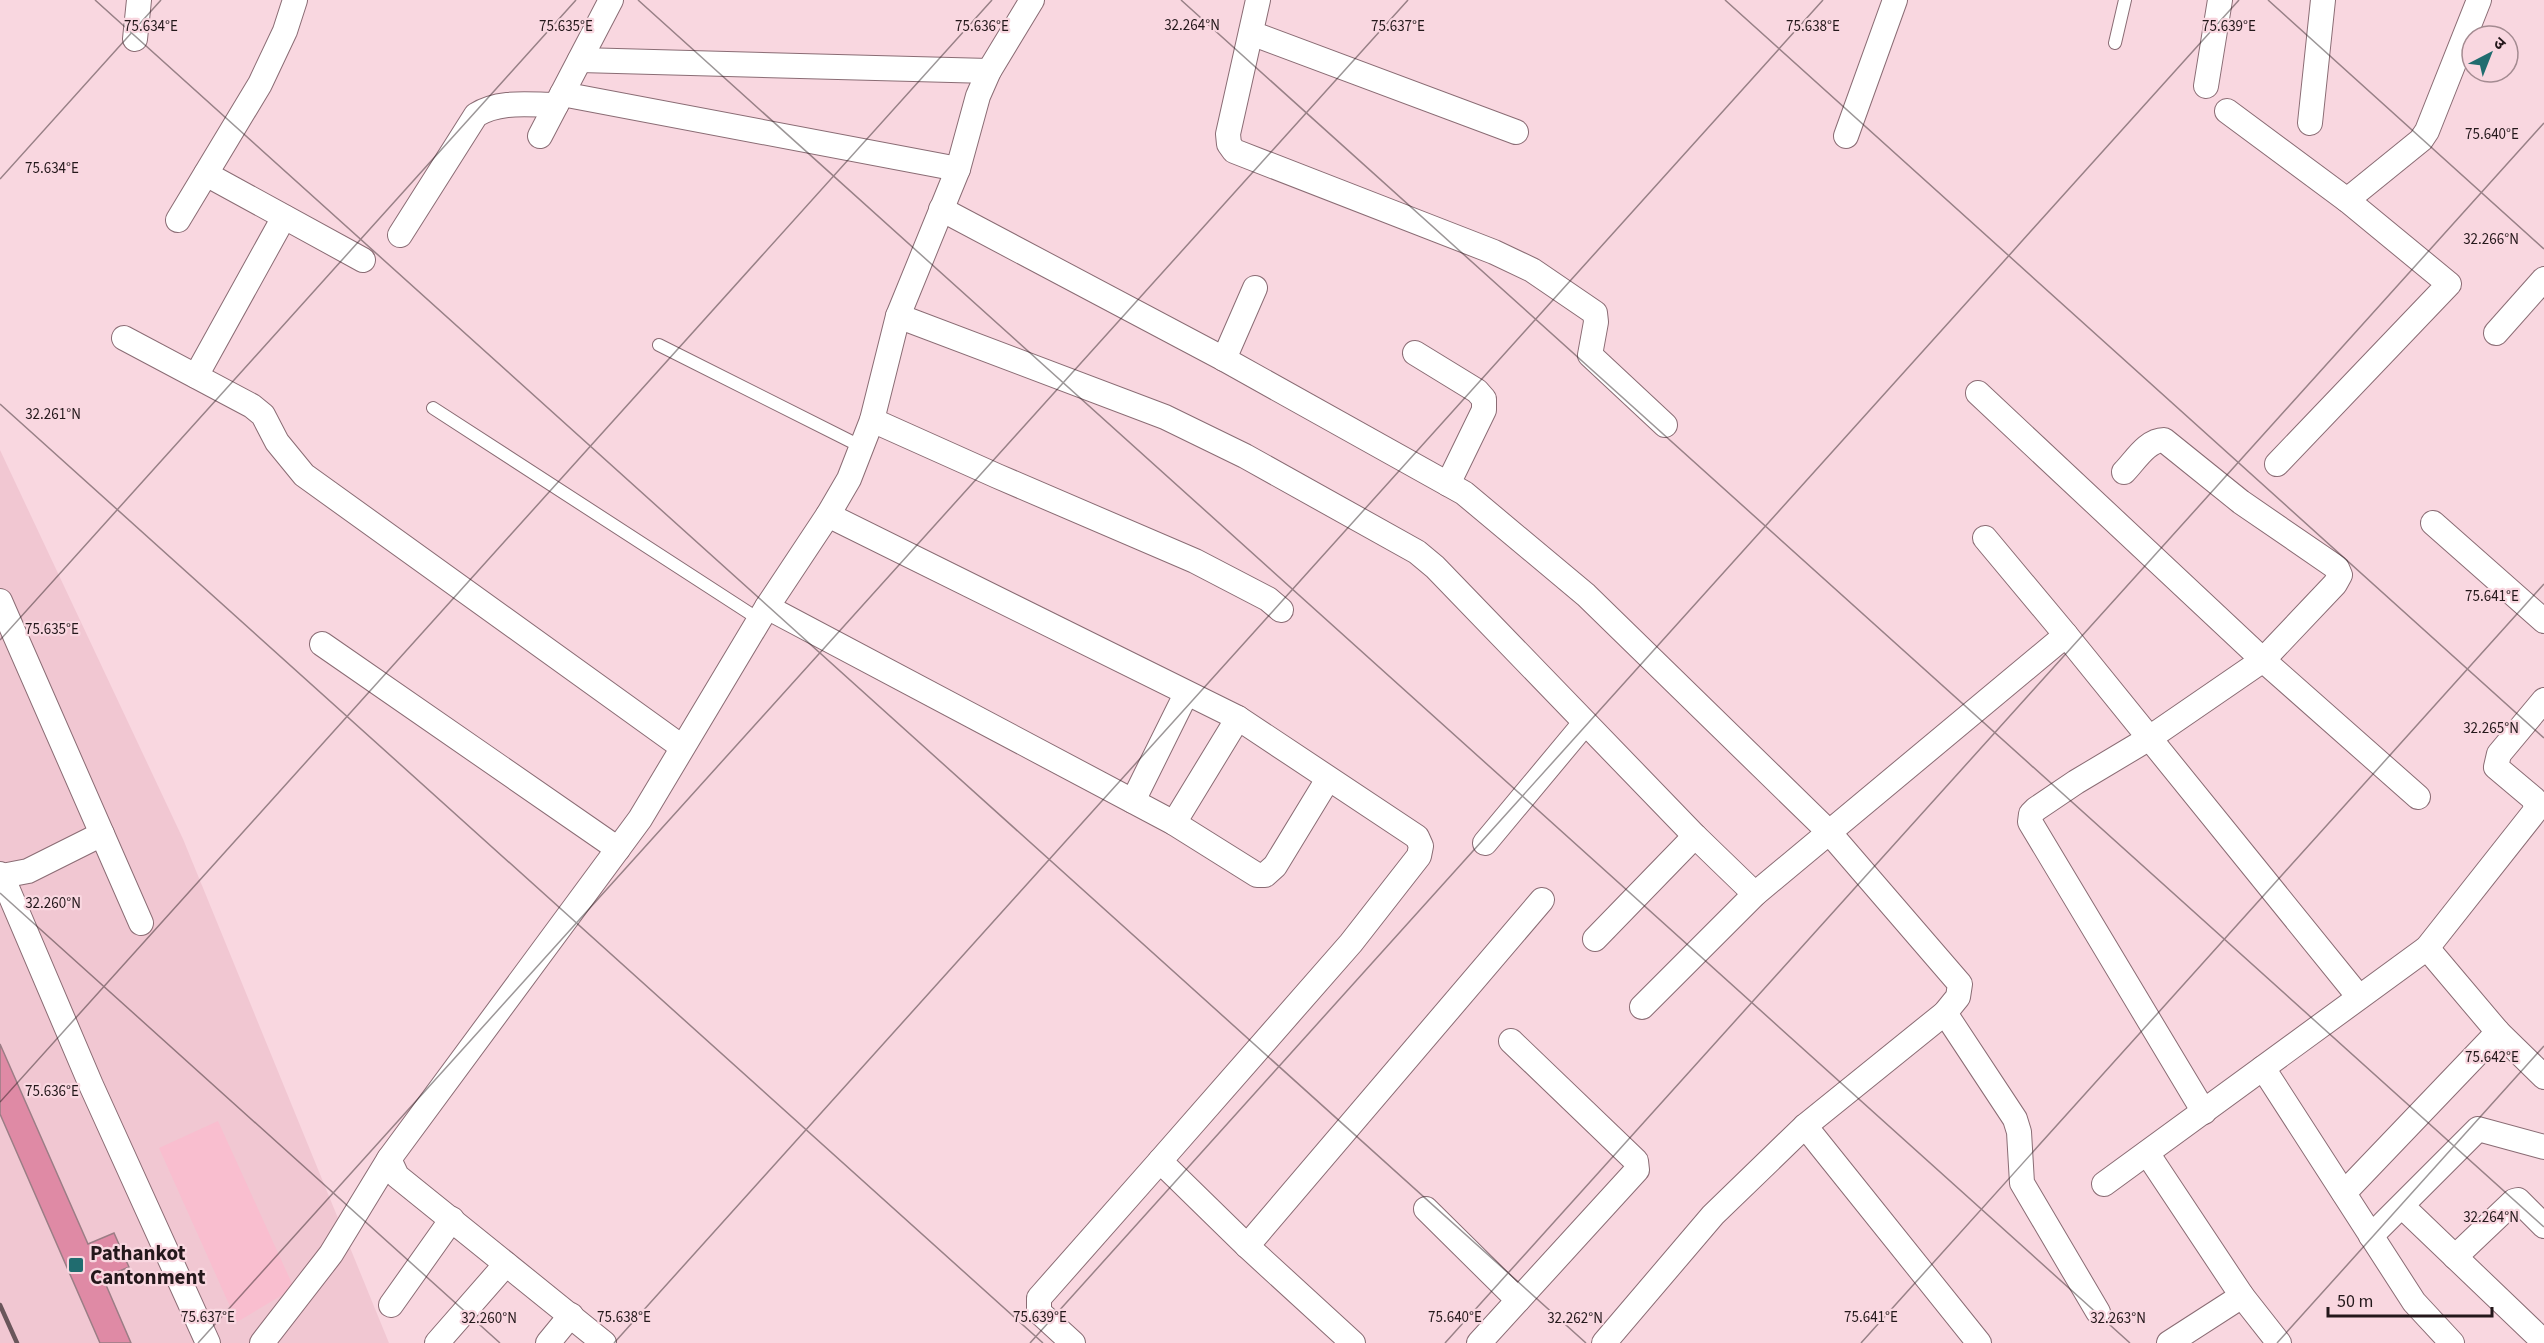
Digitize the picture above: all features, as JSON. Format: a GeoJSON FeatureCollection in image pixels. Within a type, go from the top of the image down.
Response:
{"type":"FeatureCollection","features":[{"type":"Feature","properties":{"kind":"street"},"geometry":{"type":"LineString","coordinates":[[135,39],[139,0]]}},
{"type":"Feature","properties":{"kind":"street"},"geometry":{"type":"LineString","coordinates":[[178,220],[276,53],[295,0]]}},
{"type":"Feature","properties":{"kind":"street"},"geometry":{"type":"LineString","coordinates":[[540,136],[612,0]]}},
{"type":"Feature","properties":{"kind":"street"},"geometry":{"type":"LineString","coordinates":[[262,1343],[331,1254],[389,1159],[640,819],[682,747],[849,479],[872,420],[898,316],[958,169],[978,96],[989,71],[1032,0]]}},
{"type":"Feature","properties":{"kind":"street"},"geometry":{"type":"LineString","coordinates":[[1258,0],[1227,134],[1229,144],[1234,151],[1494,252],[1532,270],[1595,313],[1596,322],[1590,355],[1665,425]]}},
{"type":"Feature","properties":{"kind":"street"},"geometry":{"type":"LineString","coordinates":[[1846,136],[1895,0]]}},
{"type":"Feature","properties":{"kind":"street"},"geometry":{"type":"LineString","coordinates":[[2206,86],[2220,0]]}},
{"type":"Feature","properties":{"kind":"street"},"geometry":{"type":"LineString","coordinates":[[2310,123],[2324,0]]}},
{"type":"Feature","properties":{"kind":"street"},"geometry":{"type":"LineString","coordinates":[[2347,200],[2421,140],[2427,131],[2479,0]]}},
{"type":"Feature","properties":{"kind":"street"},"geometry":{"type":"LineString","coordinates":[[1251,33],[1516,132]]}},
{"type":"Feature","properties":{"kind":"street"},"geometry":{"type":"LineString","coordinates":[[580,60],[989,71]]}},
{"type":"Feature","properties":{"kind":"street"},"geometry":{"type":"LineString","coordinates":[[399,235],[476,115],[488,107],[500,105],[559,100],[958,169]]}},
{"type":"Feature","properties":{"kind":"street"},"geometry":{"type":"LineString","coordinates":[[2227,111],[2347,200],[2449,284],[2277,464]]}},
{"type":"Feature","properties":{"kind":"street"},"geometry":{"type":"LineString","coordinates":[[206,174],[363,260]]}},
{"type":"Feature","properties":{"kind":"street"},"geometry":{"type":"LineString","coordinates":[[941,209],[1224,358],[1448,483],[1494,516],[1586,595],[1828,831],[1956,977],[1961,990],[1946,1013],[1805,1126],[1713,1215],[1604,1343]]}},
{"type":"Feature","properties":{"kind":"street"},"geometry":{"type":"LineString","coordinates":[[196,376],[284,217]]}},
{"type":"Feature","properties":{"kind":"street"},"geometry":{"type":"LineString","coordinates":[[2496,333],[2544,279]]}},
{"type":"Feature","properties":{"kind":"street"},"geometry":{"type":"LineString","coordinates":[[1224,358],[1255,288]]}},
{"type":"Feature","properties":{"kind":"street"},"geometry":{"type":"LineString","coordinates":[[898,316],[1165,417],[1245,456],[1417,552],[1435,567],[1695,836],[1755,894]]}},
{"type":"Feature","properties":{"kind":"street"},"geometry":{"type":"LineString","coordinates":[[124,338],[252,406],[263,415],[277,442],[304,475],[682,747]]}},
{"type":"Feature","properties":{"kind":"street"},"geometry":{"type":"LineString","coordinates":[[1415,353],[1477,391],[1484,399],[1484,410],[1448,483]]}},
{"type":"Feature","properties":{"kind":"street"},"geometry":{"type":"LineString","coordinates":[[1978,393],[2263,660],[2418,797]]}},
{"type":"Feature","properties":{"kind":"street"},"geometry":{"type":"LineString","coordinates":[[872,420],[1195,561],[1268,599],[1281,610]]}},
{"type":"Feature","properties":{"kind":"street"},"geometry":{"type":"LineString","coordinates":[[2124,472],[2156,440],[2164,440],[2241,502],[2337,568],[2340,575],[2339,580],[2263,660],[2148,739],[2076,782],[2031,814],[2030,822],[2204,1112]]}},
{"type":"Feature","properties":{"kind":"street"},"geometry":{"type":"LineString","coordinates":[[828,515],[1238,718],[1417,837],[1421,846],[1419,856],[1352,943],[1039,1298],[1039,1312],[1073,1343]]}},
{"type":"Feature","properties":{"kind":"street"},"geometry":{"type":"LineString","coordinates":[[2433,523],[2544,621]]}},
{"type":"Feature","properties":{"kind":"street"},"geometry":{"type":"LineString","coordinates":[[1985,538],[2359,998]]}},
{"type":"Feature","properties":{"kind":"street"},"geometry":{"type":"LineString","coordinates":[[0,601],[141,923]]}},
{"type":"Feature","properties":{"kind":"street"},"geometry":{"type":"LineString","coordinates":[[764,614],[1133,801],[1174,823],[1257,875],[1265,875],[1275,866],[1328,779]]}},
{"type":"Feature","properties":{"kind":"street"},"geometry":{"type":"LineString","coordinates":[[1642,1008],[1755,894],[2066,635]]}},
{"type":"Feature","properties":{"kind":"street"},"geometry":{"type":"LineString","coordinates":[[322,644],[618,849]]}},
{"type":"Feature","properties":{"kind":"street"},"geometry":{"type":"LineString","coordinates":[[1133,801],[1186,694]]}},
{"type":"Feature","properties":{"kind":"street"},"geometry":{"type":"LineString","coordinates":[[2104,1184],[2427,948],[2536,810],[2534,799],[2496,767],[2499,754],[2544,700]]}},
{"type":"Feature","properties":{"kind":"street"},"geometry":{"type":"LineString","coordinates":[[1174,823],[1238,718]]}},
{"type":"Feature","properties":{"kind":"street"},"geometry":{"type":"LineString","coordinates":[[1485,843],[1585,723]]}},
{"type":"Feature","properties":{"kind":"street"},"geometry":{"type":"LineString","coordinates":[[102,834],[28,871],[1,875],[91,1085],[208,1343]]}},
{"type":"Feature","properties":{"kind":"street"},"geometry":{"type":"LineString","coordinates":[[1595,939],[1695,836]]}},
{"type":"Feature","properties":{"kind":"street"},"geometry":{"type":"LineString","coordinates":[[1247,1246],[1542,900]]}},
{"type":"Feature","properties":{"kind":"street"},"geometry":{"type":"LineString","coordinates":[[2427,948],[2498,1032],[2544,1077]]}},
{"type":"Feature","properties":{"kind":"street"},"geometry":{"type":"LineString","coordinates":[[1946,1013],[2015,1119],[2019,1132],[2022,1183],[2098,1312]]}},
{"type":"Feature","properties":{"kind":"street"},"geometry":{"type":"LineString","coordinates":[[2344,1193],[2498,1032]]}},
{"type":"Feature","properties":{"kind":"street"},"geometry":{"type":"LineString","coordinates":[[1479,1343],[1636,1172],[1638,1166],[1511,1041]]}},
{"type":"Feature","properties":{"kind":"street"},"geometry":{"type":"LineString","coordinates":[[2263,1068],[2414,1302],[2452,1343]]}},
{"type":"Feature","properties":{"kind":"street"},"geometry":{"type":"LineString","coordinates":[[1805,1126],[1979,1343]]}},
{"type":"Feature","properties":{"kind":"street"},"geometry":{"type":"LineString","coordinates":[[2371,1236],[2478,1129],[2544,1147]]}},
{"type":"Feature","properties":{"kind":"street"},"geometry":{"type":"LineString","coordinates":[[2147,1153],[2242,1296],[2279,1343]]}},
{"type":"Feature","properties":{"kind":"street"},"geometry":{"type":"LineString","coordinates":[[389,1159],[397,1176],[604,1343]]}},
{"type":"Feature","properties":{"kind":"street"},"geometry":{"type":"LineString","coordinates":[[1160,1161],[1247,1246],[1353,1343]]}},
{"type":"Feature","properties":{"kind":"street"},"geometry":{"type":"LineString","coordinates":[[2455,1257],[2514,1201],[2518,1200],[2544,1226]]}},
{"type":"Feature","properties":{"kind":"street"},"geometry":{"type":"LineString","coordinates":[[2402,1206],[2544,1342]]}},
{"type":"Feature","properties":{"kind":"street"},"geometry":{"type":"LineString","coordinates":[[1425,1209],[1518,1300]]}},
{"type":"Feature","properties":{"kind":"street"},"geometry":{"type":"LineString","coordinates":[[391,1305],[452,1219]]}},
{"type":"Feature","properties":{"kind":"street"},"geometry":{"type":"LineString","coordinates":[[437,1343],[506,1264]]}},
{"type":"Feature","properties":{"kind":"street"},"geometry":{"type":"LineString","coordinates":[[2169,1343],[2242,1296]]}},
{"type":"Feature","properties":{"kind":"street"},"geometry":{"type":"LineString","coordinates":[[548,1343],[571,1315]]}},
{"type":"Feature","properties":{"kind":"lane"},"geometry":{"type":"LineString","coordinates":[[2115,43],[2125,0]]}},
{"type":"Feature","properties":{"kind":"lane"},"geometry":{"type":"LineString","coordinates":[[659,345],[862,447]]}},
{"type":"Feature","properties":{"kind":"lane"},"geometry":{"type":"LineString","coordinates":[[433,408],[764,614]]}},
{"type":"Feature","properties":{"kind":"shaded area"},"geometry":{"type":"Polygon","coordinates":[[[0,450],[183,839],[389,1343],[0,1343],[0,450]]]}},
{"type":"Feature","properties":{"kind":"shaded area"},"geometry":{"type":"Polygon","coordinates":[[[218,1121],[294,1288],[237,1322],[159,1148],[218,1121]]]}},
{"type":"Feature","properties":{"kind":"building"},"geometry":{"type":"Polygon","coordinates":[[[0,1044],[88,1244],[114,1233],[129,1267],[103,1278],[131,1343],[100,1343],[0,1114],[0,1044]]]}},
{"type":"Feature","properties":{"kind":"railway"},"geometry":{"type":"LineString","coordinates":[[0,1305],[17,1343]]}},
{"type":"Feature","properties":{"kind":"place","name":"Pathankot Cantonment"},"geometry":{"type":"Point","coordinates":[76,1265]}}]}
